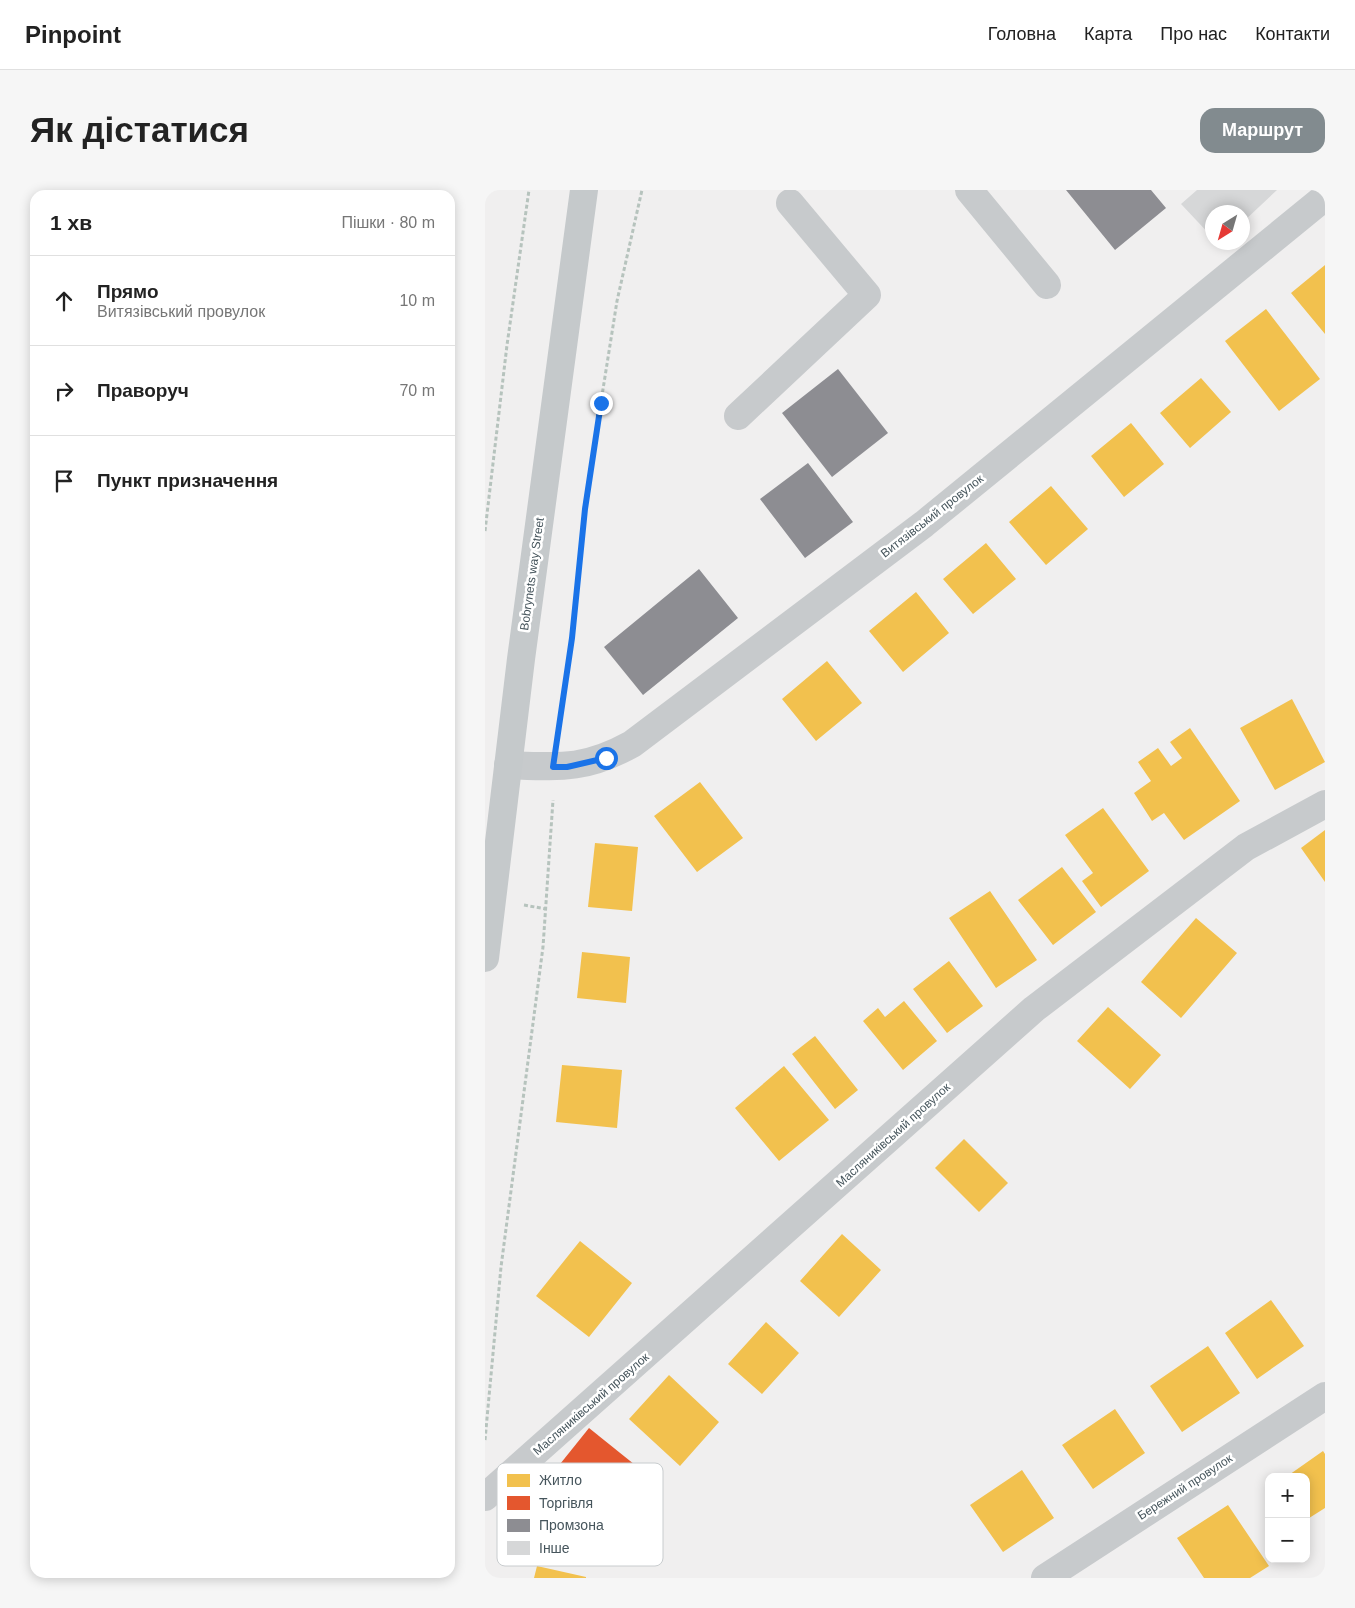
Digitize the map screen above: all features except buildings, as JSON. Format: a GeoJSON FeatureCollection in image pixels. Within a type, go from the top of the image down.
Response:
{"type":"FeatureCollection","features":[{"type":"Feature","properties":{"kind":"main road","name":"Bobrynets way Street"},"geometry":{"type":"LineString","coordinates":[[485,958],[488,913],[584,190]]}},
{"type":"Feature","properties":{"kind":"street"},"geometry":{"type":"LineString","coordinates":[[969,190],[1047,285]]}},
{"type":"Feature","properties":{"kind":"street"},"geometry":{"type":"LineString","coordinates":[[738,416],[867,295],[786,194]]}},
{"type":"Feature","properties":{"kind":"street","name":"Витязівський провулок"},"geometry":{"type":"LineString","coordinates":[[508,765],[567,767],[606,758],[632,744],[924,524],[1325,197]]}},
{"type":"Feature","properties":{"kind":"street","name":"Масляниківський провулок"},"geometry":{"type":"LineString","coordinates":[[523,1463],[1035,1009],[1246,847],[1325,804]]}},
{"type":"Feature","properties":{"kind":"street","name":"Бережний провулок"},"geometry":{"type":"LineString","coordinates":[[1045,1578],[1325,1396]]}},
{"type":"Feature","properties":{"kind":"street","name":"Масляниківський провулок"},"geometry":{"type":"LineString","coordinates":[[485,1497],[497,1486]]}},
{"type":"Feature","properties":{"kind":"path"},"geometry":{"type":"LineString","coordinates":[[485,531],[507,346],[529,190]]}},
{"type":"Feature","properties":{"kind":"path"},"geometry":{"type":"LineString","coordinates":[[485,1440],[501,1266],[543,947],[553,817],[553,767],[572,638],[585,509],[617,301],[642,190]]}},
{"type":"Feature","properties":{"kind":"route"},"geometry":{"type":"LineString","coordinates":[[601,403],[585,509],[572,638],[553,767],[567,767],[606,758]]}}]}
